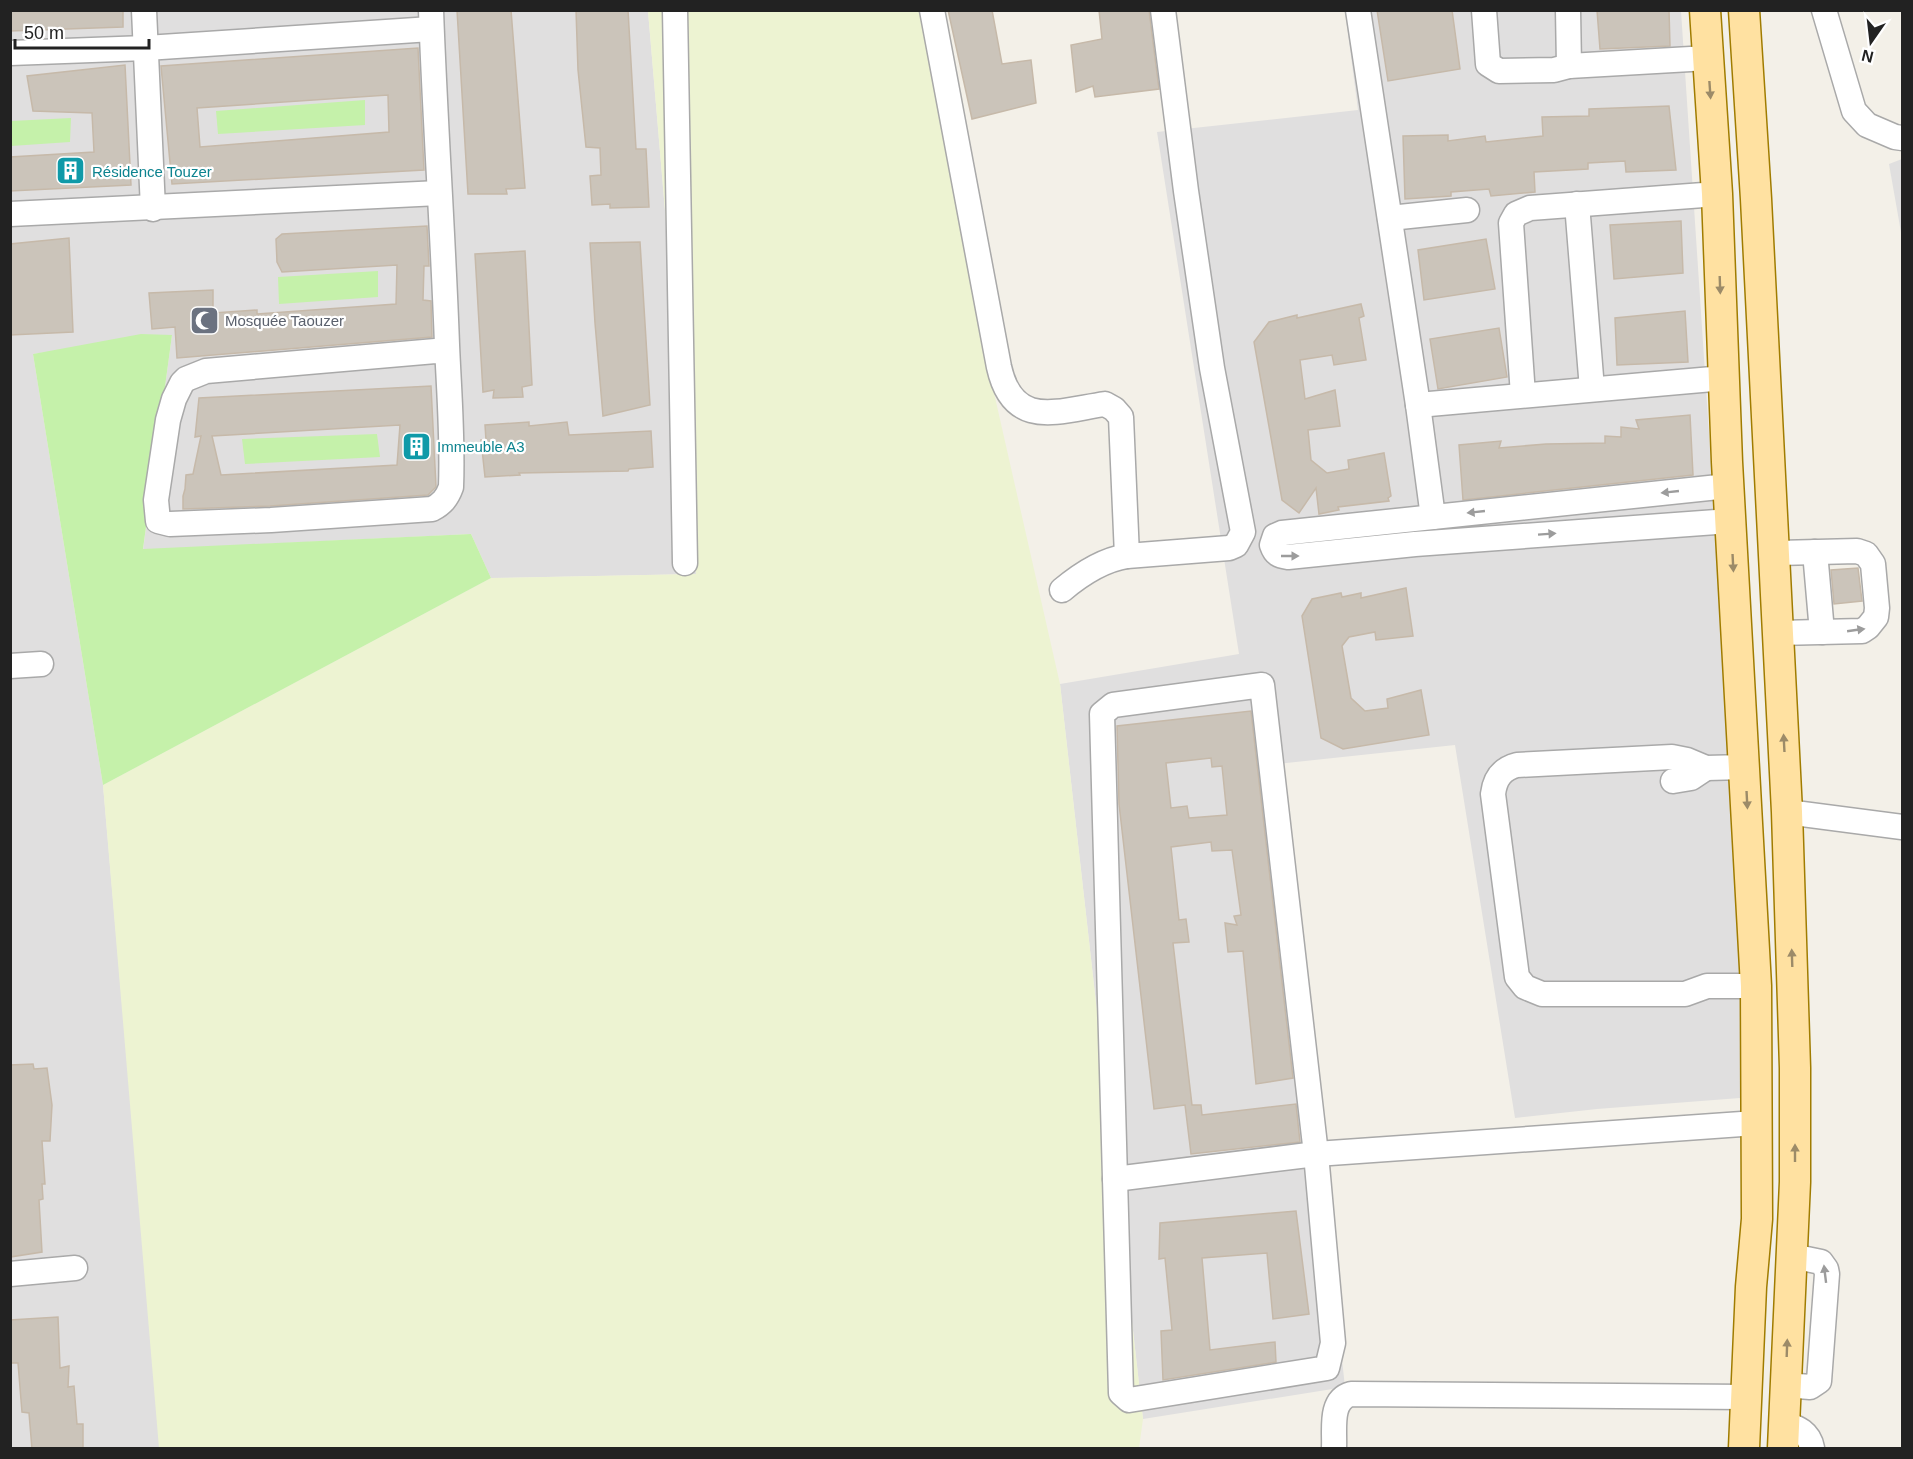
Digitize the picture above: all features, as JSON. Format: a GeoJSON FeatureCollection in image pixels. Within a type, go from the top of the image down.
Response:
{"type":"FeatureCollection","features":[{"type":"Feature","properties":{"kind":"main road"},"geometry":{"type":"LineString","coordinates":[[1706,10],[1728,486],[1756,987],[1757,1219],[1751,1287],[1744,1449]]}},
{"type":"Feature","properties":{"kind":"main road"},"geometry":{"type":"LineString","coordinates":[[1744,10],[1787,812],[1795,1068],[1795,1182],[1783,1436]]}},
{"type":"Feature","properties":{"kind":"street"},"geometry":{"type":"LineString","coordinates":[[144,10],[153,209]]}},
{"type":"Feature","properties":{"kind":"street"},"geometry":{"type":"LineString","coordinates":[[675,10],[686,563]]}},
{"type":"Feature","properties":{"kind":"street"},"geometry":{"type":"LineString","coordinates":[[932,10],[1001,378],[1011,397],[1028,411],[1046,413],[1105,404],[1121,417],[1127,556]]}},
{"type":"Feature","properties":{"kind":"street"},"geometry":{"type":"LineString","coordinates":[[1062,590],[1085,572],[1117,557],[1229,548],[1236,545],[1243,532],[1212,368],[1163,10]]}},
{"type":"Feature","properties":{"kind":"street"},"geometry":{"type":"LineString","coordinates":[[1358,10],[1418,405],[1423,518],[1415,544]]}},
{"type":"Feature","properties":{"kind":"street"},"geometry":{"type":"LineString","coordinates":[[1484,10],[1488,64],[1499,71],[1554,70],[1569,66],[1708,58]]}},
{"type":"Feature","properties":{"kind":"street"},"geometry":{"type":"LineString","coordinates":[[1568,10],[1569,66]]}},
{"type":"Feature","properties":{"kind":"street"},"geometry":{"type":"LineString","coordinates":[[1824,10],[1854,111],[1867,125],[1902,138]]}},
{"type":"Feature","properties":{"kind":"street"},"geometry":{"type":"LineString","coordinates":[[10,53],[146,48],[431,20],[451,430],[451,487],[445,500],[432,509],[271,520],[170,524],[158,521],[156,500],[168,420],[176,393],[190,376],[206,371],[447,350]]}},
{"type":"Feature","properties":{"kind":"street"},"geometry":{"type":"LineString","coordinates":[[10,214],[438,194]]}},
{"type":"Feature","properties":{"kind":"street"},"geometry":{"type":"LineString","coordinates":[[1523,395],[1511,223],[1516,214],[1530,208],[1716,194]]}},
{"type":"Feature","properties":{"kind":"street"},"geometry":{"type":"LineString","coordinates":[[1577,204],[1592,389]]}},
{"type":"Feature","properties":{"kind":"street"},"geometry":{"type":"LineString","coordinates":[[1390,218],[1467,210]]}},
{"type":"Feature","properties":{"kind":"street"},"geometry":{"type":"LineString","coordinates":[[1418,405],[1724,378]]}},
{"type":"Feature","properties":{"kind":"street"},"geometry":{"type":"LineString","coordinates":[[1728,486],[1282,533],[1275,536],[1272,545],[1274,552],[1288,557],[1415,544],[1730,521]]}},
{"type":"Feature","properties":{"kind":"street"},"geometry":{"type":"LineString","coordinates":[[1610,498],[1613,528]]}},
{"type":"Feature","properties":{"kind":"street"},"geometry":{"type":"LineString","coordinates":[[1773,553],[1857,551],[1870,557],[1873,564],[1877,608],[1873,622],[1862,631],[1777,633]]}},
{"type":"Feature","properties":{"kind":"street"},"geometry":{"type":"LineString","coordinates":[[1815,552],[1822,632]]}},
{"type":"Feature","properties":{"kind":"street"},"geometry":{"type":"LineString","coordinates":[[10,666],[40,664]]}},
{"type":"Feature","properties":{"kind":"street"},"geometry":{"type":"LineString","coordinates":[[1262,685],[1317,1154],[1332,1343],[1327,1368],[1129,1400],[1121,1393],[1102,714],[1113,705],[1262,685]]}},
{"type":"Feature","properties":{"kind":"street"},"geometry":{"type":"LineString","coordinates":[[1745,767],[1706,768],[1672,757],[1517,765],[1511,766],[1500,774],[1493,794],[1516,977],[1525,987],[1542,994],[1684,994],[1707,986],[1756,987]]}},
{"type":"Feature","properties":{"kind":"street"},"geometry":{"type":"LineString","coordinates":[[1673,781],[1691,778],[1706,768]]}},
{"type":"Feature","properties":{"kind":"street"},"geometry":{"type":"LineString","coordinates":[[1787,812],[1902,827]]}},
{"type":"Feature","properties":{"kind":"street"},"geometry":{"type":"LineString","coordinates":[[1115,1179],[1317,1154],[1756,1123]]}},
{"type":"Feature","properties":{"kind":"street"},"geometry":{"type":"LineString","coordinates":[[10,1274],[75,1268]]}},
{"type":"Feature","properties":{"kind":"street"},"geometry":{"type":"LineString","coordinates":[[1334,1449],[1336,1407],[1340,1400],[1351,1394],[1747,1404]]}},
{"type":"Feature","properties":{"kind":"street"},"geometry":{"type":"LineString","coordinates":[[1673,1416],[1681,1410],[1747,1404]]}},
{"type":"Feature","properties":{"kind":"street"},"geometry":{"type":"LineString","coordinates":[[1783,1436],[1804,1432],[1812,1449]]}},
{"type":"Feature","properties":{"kind":"shaded area"},"geometry":{"type":"Polygon","coordinates":[[[10,11],[648,11],[696,574],[491,578],[471,534],[143,550],[172,335],[33,354],[103,785],[161,1448],[11,1448],[10,11]]]}},
{"type":"Feature","properties":{"kind":"shaded area"},"geometry":{"type":"Polygon","coordinates":[[[1345,11],[1681,11],[1753,1097],[1515,1118],[1455,745],[1277,764],[1345,1387],[1143,1419],[1060,684],[1239,654],[1157,132],[1358,110],[1345,11]]]}},
{"type":"Feature","properties":{"kind":"shaded area"},"geometry":{"type":"Polygon","coordinates":[[[1902,159],[1902,238],[1889,164],[1902,159]]]}},
{"type":"Feature","properties":{"kind":"green space"},"geometry":{"type":"Polygon","coordinates":[[[648,11],[922,11],[975,309],[1060,684],[1143,1419],[1139,1448],[159,1448],[103,785],[491,578],[696,574],[648,11]]]}},
{"type":"Feature","properties":{"kind":"green space"},"geometry":{"type":"Polygon","coordinates":[[[365,100],[365,125],[218,134],[216,111],[365,100]]]}},
{"type":"Feature","properties":{"kind":"green space"},"geometry":{"type":"Polygon","coordinates":[[[71,118],[70,142],[11,146],[11,121],[71,118]]]}},
{"type":"Feature","properties":{"kind":"green space"},"geometry":{"type":"Polygon","coordinates":[[[378,271],[378,297],[279,304],[278,277],[378,271]]]}},
{"type":"Feature","properties":{"kind":"green space"},"geometry":{"type":"Polygon","coordinates":[[[141,334],[172,335],[143,549],[471,534],[491,578],[103,785],[33,354],[141,334]]]}},
{"type":"Feature","properties":{"kind":"green space"},"geometry":{"type":"Polygon","coordinates":[[[377,434],[380,457],[245,464],[242,439],[377,434]]]}},
{"type":"Feature","properties":{"kind":"building"},"geometry":{"type":"Polygon","coordinates":[[[10,10],[123,10],[123,27],[10,31],[10,10]]]}},
{"type":"Feature","properties":{"kind":"building"},"geometry":{"type":"Polygon","coordinates":[[[457,10],[511,10],[525,188],[506,189],[507,194],[468,194],[457,10]]]}},
{"type":"Feature","properties":{"kind":"building"},"geometry":{"type":"Polygon","coordinates":[[[576,10],[628,10],[636,149],[646,149],[649,207],[610,208],[610,204],[592,205],[590,176],[601,175],[600,148],[586,147],[578,70],[576,10]]]}},
{"type":"Feature","properties":{"kind":"building"},"geometry":{"type":"Polygon","coordinates":[[[948,10],[992,10],[1002,64],[1031,60],[1036,103],[972,119],[948,10]]]}},
{"type":"Feature","properties":{"kind":"building"},"geometry":{"type":"Polygon","coordinates":[[[1099,10],[1149,10],[1159,89],[1095,97],[1093,86],[1076,92],[1071,45],[1102,39],[1099,10]]]}},
{"type":"Feature","properties":{"kind":"building"},"geometry":{"type":"Polygon","coordinates":[[[1377,10],[1452,10],[1460,69],[1388,81],[1377,10]]]}},
{"type":"Feature","properties":{"kind":"building"},"geometry":{"type":"Polygon","coordinates":[[[1597,10],[1669,10],[1670,46],[1600,49],[1597,10]]]}},
{"type":"Feature","properties":{"kind":"building"},"geometry":{"type":"Polygon","coordinates":[[[418,48],[424,170],[172,184],[161,66],[418,48]],[[388,95],[197,108],[200,147],[389,132],[388,95]]]}},
{"type":"Feature","properties":{"kind":"building"},"geometry":{"type":"Polygon","coordinates":[[[125,65],[131,185],[10,191],[10,157],[94,152],[92,113],[33,111],[27,76],[125,65]]]}},
{"type":"Feature","properties":{"kind":"building"},"geometry":{"type":"Polygon","coordinates":[[[1669,106],[1676,170],[1626,172],[1625,161],[1588,163],[1588,169],[1534,172],[1535,192],[1491,196],[1489,189],[1451,192],[1451,196],[1405,199],[1403,136],[1448,135],[1448,141],[1485,136],[1486,142],[1543,136],[1542,117],[1589,116],[1589,109],[1669,106]]]}},
{"type":"Feature","properties":{"kind":"building"},"geometry":{"type":"Polygon","coordinates":[[[1681,221],[1683,273],[1614,279],[1610,225],[1681,221]]]}},
{"type":"Feature","properties":{"kind":"building"},"geometry":{"type":"Polygon","coordinates":[[[427,226],[429,266],[424,266],[423,300],[431,301],[432,337],[177,358],[175,327],[152,329],[149,293],[213,290],[213,313],[257,310],[257,314],[396,304],[397,265],[282,272],[277,262],[276,239],[282,234],[427,226]]]}},
{"type":"Feature","properties":{"kind":"building"},"geometry":{"type":"Polygon","coordinates":[[[69,238],[73,332],[10,335],[10,244],[69,238]]]}},
{"type":"Feature","properties":{"kind":"building"},"geometry":{"type":"Polygon","coordinates":[[[1486,239],[1495,289],[1424,300],[1418,250],[1486,239]]]}},
{"type":"Feature","properties":{"kind":"building"},"geometry":{"type":"Polygon","coordinates":[[[640,242],[650,405],[603,416],[590,243],[640,242]]]}},
{"type":"Feature","properties":{"kind":"building"},"geometry":{"type":"Polygon","coordinates":[[[525,251],[532,385],[522,387],[523,397],[493,398],[494,390],[483,392],[475,254],[525,251]]]}},
{"type":"Feature","properties":{"kind":"building"},"geometry":{"type":"Polygon","coordinates":[[[1361,304],[1364,316],[1359,318],[1366,360],[1334,365],[1332,355],[1300,360],[1305,399],[1335,390],[1340,426],[1308,430],[1311,460],[1327,473],[1349,469],[1348,460],[1384,453],[1391,496],[1388,498],[1389,501],[1338,507],[1339,510],[1319,514],[1316,488],[1299,513],[1282,500],[1254,342],[1269,322],[1361,304]]]}},
{"type":"Feature","properties":{"kind":"building"},"geometry":{"type":"Polygon","coordinates":[[[1685,311],[1688,362],[1617,365],[1615,318],[1685,311]]]}},
{"type":"Feature","properties":{"kind":"building"},"geometry":{"type":"Polygon","coordinates":[[[1499,328],[1507,377],[1438,389],[1430,339],[1499,328]]]}},
{"type":"Feature","properties":{"kind":"building","name":"Immeuble A3"},"geometry":{"type":"Polygon","coordinates":[[[431,386],[436,487],[428,495],[270,506],[183,509],[186,475],[193,474],[201,436],[195,437],[199,398],[431,386]],[[400,425],[212,436],[221,475],[397,465],[400,425]]]}},
{"type":"Feature","properties":{"kind":"building"},"geometry":{"type":"Polygon","coordinates":[[[1690,415],[1693,475],[1463,500],[1459,445],[1501,441],[1499,448],[1605,443],[1605,436],[1621,437],[1621,427],[1639,429],[1636,420],[1690,415]]]}},
{"type":"Feature","properties":{"kind":"building"},"geometry":{"type":"Polygon","coordinates":[[[529,422],[529,426],[567,422],[569,435],[651,431],[653,467],[629,469],[628,471],[519,473],[520,475],[485,477],[481,440],[486,440],[485,425],[529,422]]]}},
{"type":"Feature","properties":{"kind":"building"},"geometry":{"type":"Polygon","coordinates":[[[1858,568],[1862,601],[1834,604],[1831,570],[1858,568]]]}},
{"type":"Feature","properties":{"kind":"building"},"geometry":{"type":"Polygon","coordinates":[[[1406,588],[1413,636],[1376,640],[1375,632],[1349,637],[1342,646],[1351,698],[1365,711],[1388,708],[1387,699],[1421,690],[1429,735],[1343,749],[1321,738],[1302,616],[1312,599],[1341,593],[1342,597],[1361,593],[1361,598],[1406,588]]]}},
{"type":"Feature","properties":{"kind":"building"},"geometry":{"type":"Polygon","coordinates":[[[1251,711],[1293,1078],[1256,1084],[1243,951],[1228,952],[1225,923],[1237,925],[1234,916],[1241,915],[1232,850],[1212,851],[1211,842],[1171,847],[1179,920],[1186,919],[1189,942],[1173,943],[1192,1105],[1201,1105],[1202,1115],[1296,1104],[1300,1142],[1191,1154],[1185,1105],[1154,1109],[1119,804],[1117,726],[1251,711]],[[1211,758],[1166,763],[1171,808],[1187,806],[1189,818],[1227,815],[1222,766],[1212,767],[1211,758]]]}},
{"type":"Feature","properties":{"kind":"building"},"geometry":{"type":"Polygon","coordinates":[[[33,1064],[34,1069],[47,1068],[52,1105],[50,1141],[42,1141],[45,1184],[42,1184],[43,1199],[39,1200],[42,1252],[10,1257],[10,1065],[33,1064]]]}},
{"type":"Feature","properties":{"kind":"building"},"geometry":{"type":"Polygon","coordinates":[[[1296,1211],[1309,1314],[1273,1319],[1267,1253],[1202,1258],[1210,1350],[1275,1342],[1276,1362],[1163,1380],[1161,1331],[1172,1330],[1165,1258],[1159,1259],[1160,1223],[1296,1211]]]}},
{"type":"Feature","properties":{"kind":"building"},"geometry":{"type":"Polygon","coordinates":[[[58,1317],[60,1368],[69,1366],[68,1387],[74,1386],[77,1424],[83,1424],[83,1449],[32,1449],[29,1413],[22,1412],[18,1363],[10,1363],[10,1320],[58,1317]]]}},
{"type":"Feature","properties":{"kind":"place","name":"Résidence Touzer"},"geometry":{"type":"Point","coordinates":[71,171]}},
{"type":"Feature","properties":{"kind":"place","name":"Mosquée Taouzer"},"geometry":{"type":"Point","coordinates":[204,320]}},
{"type":"Feature","properties":{"kind":"place","name":"Immeuble A3"},"geometry":{"type":"Point","coordinates":[416,446]}}]}
